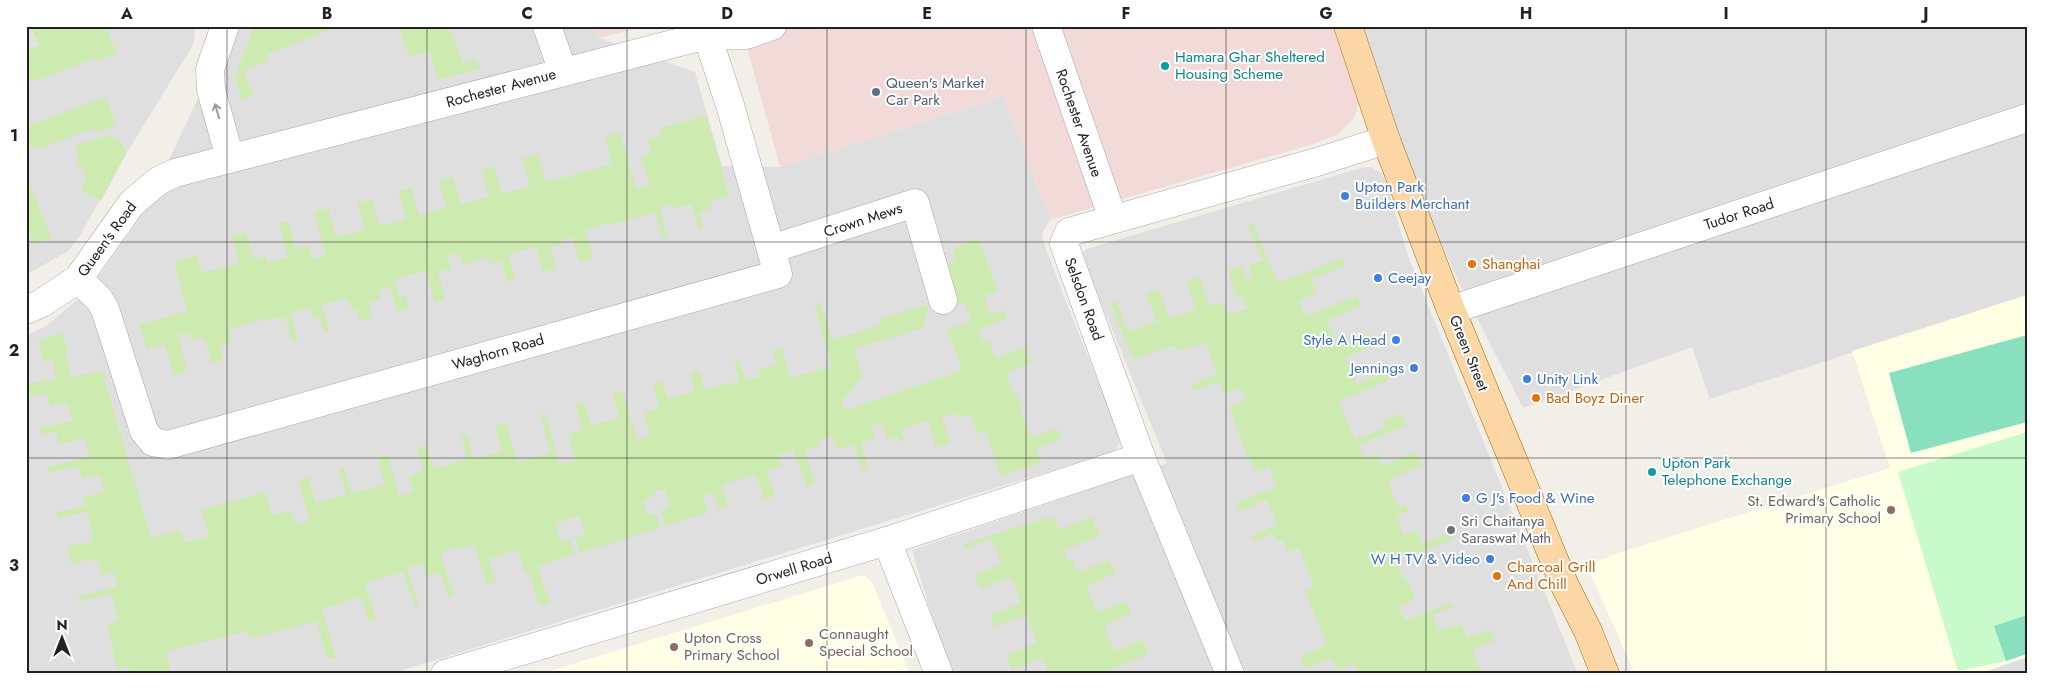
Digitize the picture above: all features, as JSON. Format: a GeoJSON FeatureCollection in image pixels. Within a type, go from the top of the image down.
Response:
{"type":"FeatureCollection","features":[{"type":"Feature","properties":{"kind":"main road","name":"Green Street"},"geometry":{"type":"LineString","coordinates":[[1348,26],[1386,140],[1451,310],[1565,586],[1588,631],[1605,674]]}},
{"type":"Feature","properties":{"kind":"street"},"geometry":{"type":"LineString","coordinates":[[225,26],[210,69],[211,90],[230,158]]}},
{"type":"Feature","properties":{"kind":"street"},"geometry":{"type":"LineString","coordinates":[[547,26],[563,72]]}},
{"type":"Feature","properties":{"kind":"street","name":"Rochester Avenue"},"geometry":{"type":"LineString","coordinates":[[230,158],[707,35],[746,35],[772,26]]}},
{"type":"Feature","properties":{"kind":"street","name":"Rochester Avenue"},"geometry":{"type":"LineString","coordinates":[[1046,26],[1113,219]]}},
{"type":"Feature","properties":{"kind":"street","name":"Waghorn Road"},"geometry":{"type":"LineString","coordinates":[[78,279],[99,299],[105,309],[144,431],[153,442],[168,445],[778,274],[707,35]]}},
{"type":"Feature","properties":{"kind":"street","name":"Tudor Road"},"geometry":{"type":"LineString","coordinates":[[1451,310],[2027,118]]}},
{"type":"Feature","properties":{"kind":"street","name":"Selsdon Road"},"geometry":{"type":"LineString","coordinates":[[1230,674],[1141,457],[1064,244],[1069,232],[1317,162],[1386,140]]}},
{"type":"Feature","properties":{"kind":"street","name":"Queen's Road"},"geometry":{"type":"LineString","coordinates":[[26,310],[42,303],[78,279],[132,203],[158,181],[175,173],[230,158]]}},
{"type":"Feature","properties":{"kind":"street","name":"Crown Mews"},"geometry":{"type":"LineString","coordinates":[[771,248],[915,203],[943,300]]}},
{"type":"Feature","properties":{"kind":"street","name":"Orwell Road"},"geometry":{"type":"LineString","coordinates":[[445,674],[887,541],[1141,457]]}},
{"type":"Feature","properties":{"kind":"street"},"geometry":{"type":"LineString","coordinates":[[887,541],[939,674]]}},
{"type":"Feature","properties":{"kind":"shaded area"},"geometry":{"type":"Polygon","coordinates":[[[26,26],[196,26],[193,45],[126,154],[79,237],[68,251],[26,275],[26,26]]]}},
{"type":"Feature","properties":{"kind":"shaded area"},"geometry":{"type":"Polygon","coordinates":[[[26,26],[31,26],[39,46],[26,50],[26,26]]]}},
{"type":"Feature","properties":{"kind":"shaded area"},"geometry":{"type":"Polygon","coordinates":[[[232,26],[595,26],[599,38],[695,72],[722,166],[780,167],[1003,95],[1050,220],[1043,232],[1042,238],[1119,433],[1120,442],[1116,450],[1109,453],[390,674],[26,674],[26,336],[46,326],[89,290],[145,211],[232,26]]]}},
{"type":"Feature","properties":{"kind":"shaded area"},"geometry":{"type":"Polygon","coordinates":[[[595,26],[646,26],[599,38],[595,26]]]}},
{"type":"Feature","properties":{"kind":"shaded area"},"geometry":{"type":"Polygon","coordinates":[[[741,26],[1338,26],[1361,99],[1353,119],[1339,134],[1313,144],[1050,220],[1003,95],[780,167],[741,26]]]}},
{"type":"Feature","properties":{"kind":"shaded area"},"geometry":{"type":"Polygon","coordinates":[[[1363,26],[2027,26],[2027,295],[1710,399],[1692,347],[1523,408],[1459,283],[1418,190],[1363,26]]]}},
{"type":"Feature","properties":{"kind":"shaded area"},"geometry":{"type":"Polygon","coordinates":[[[1371,167],[1381,173],[1386,181],[1408,256],[1578,674],[954,674],[940,643],[912,550],[1167,463],[1084,261],[1082,254],[1086,249],[1361,168],[1371,167]]]}},
{"type":"Feature","properties":{"kind":"shaded area","name":"St. Edward's Catholic Primary School"},"geometry":{"type":"Polygon","coordinates":[[[2027,295],[2027,657],[1978,674],[1635,674],[1587,566],[1618,553],[1890,468],[1852,351],[2027,295]]]}},
{"type":"Feature","properties":{"kind":"shaded area","name":"Connaught Special School"},"geometry":{"type":"Polygon","coordinates":[[[863,575],[872,582],[910,674],[540,674],[863,575]]]}},
{"type":"Feature","properties":{"kind":"shaded area"},"geometry":{"type":"Polygon","coordinates":[[[2027,657],[2027,674],[1978,674],[2027,657]]]}},
{"type":"Feature","properties":{"kind":"green space"},"geometry":{"type":"Polygon","coordinates":[[[31,26],[106,26],[117,54],[97,61],[96,58],[26,84],[26,50],[39,45],[31,26]]]}},
{"type":"Feature","properties":{"kind":"green space"},"geometry":{"type":"Polygon","coordinates":[[[254,26],[341,26],[267,54],[269,61],[244,70],[253,95],[241,100],[236,80],[238,68],[254,26]]]}},
{"type":"Feature","properties":{"kind":"green space"},"geometry":{"type":"Polygon","coordinates":[[[398,26],[449,26],[463,63],[476,59],[480,69],[438,80],[430,51],[409,57],[398,26]]]}},
{"type":"Feature","properties":{"kind":"green space"},"geometry":{"type":"Polygon","coordinates":[[[106,97],[116,124],[96,133],[94,128],[40,149],[26,146],[26,126],[106,97]]]}},
{"type":"Feature","properties":{"kind":"green space"},"geometry":{"type":"Polygon","coordinates":[[[706,115],[729,196],[710,201],[712,208],[699,212],[703,229],[699,229],[691,204],[674,209],[672,204],[660,207],[667,237],[662,238],[655,212],[610,225],[609,223],[586,230],[593,258],[579,262],[572,236],[562,240],[563,244],[550,247],[556,269],[543,272],[536,247],[508,254],[515,279],[507,282],[501,261],[490,264],[488,257],[463,265],[459,253],[447,256],[451,269],[438,272],[445,299],[434,302],[426,271],[395,279],[400,297],[406,296],[409,308],[397,311],[390,287],[378,291],[380,299],[368,303],[372,318],[360,321],[357,309],[352,311],[348,298],[322,304],[329,331],[324,332],[320,317],[313,318],[310,308],[291,313],[298,340],[292,341],[285,318],[266,319],[229,329],[232,342],[220,346],[224,360],[212,363],[204,338],[191,341],[189,333],[178,335],[187,371],[173,375],[165,345],[147,349],[139,325],[187,311],[174,262],[197,255],[202,273],[239,263],[232,236],[246,232],[253,259],[265,256],[267,263],[288,257],[279,223],[288,221],[295,248],[308,245],[312,259],[326,255],[314,212],[328,208],[336,237],[365,230],[357,203],[372,199],[379,226],[406,219],[398,191],[411,188],[419,215],[446,208],[439,181],[453,177],[461,204],[489,197],[482,169],[494,166],[502,194],[530,186],[522,158],[538,154],[546,182],[612,164],[605,137],[620,132],[636,189],[650,185],[641,157],[651,154],[647,140],[661,136],[660,128],[706,115]]]}},
{"type":"Feature","properties":{"kind":"green space"},"geometry":{"type":"Polygon","coordinates":[[[108,135],[120,141],[124,146],[126,154],[101,201],[81,190],[85,182],[85,176],[76,163],[78,158],[75,145],[108,135]]]}},
{"type":"Feature","properties":{"kind":"green space"},"geometry":{"type":"Polygon","coordinates":[[[26,173],[51,238],[34,244],[26,224],[26,173]]]}},
{"type":"Feature","properties":{"kind":"green space"},"geometry":{"type":"Polygon","coordinates":[[[1253,224],[1278,283],[1342,258],[1345,266],[1311,279],[1317,293],[1299,301],[1306,316],[1357,296],[1361,306],[1327,321],[1338,346],[1369,333],[1375,345],[1346,357],[1357,384],[1386,372],[1389,380],[1339,401],[1355,440],[1384,428],[1382,421],[1401,413],[1406,425],[1359,446],[1364,459],[1384,451],[1377,455],[1382,466],[1417,452],[1423,466],[1388,480],[1398,507],[1405,504],[1408,511],[1397,516],[1404,535],[1416,530],[1422,544],[1451,532],[1454,539],[1397,561],[1404,580],[1407,579],[1415,599],[1399,607],[1405,621],[1452,602],[1454,606],[1432,615],[1438,631],[1461,624],[1467,638],[1490,629],[1495,640],[1472,650],[1482,674],[1358,674],[1354,664],[1336,671],[1331,658],[1305,669],[1300,656],[1327,645],[1305,591],[1314,587],[1299,548],[1287,552],[1283,540],[1277,541],[1274,534],[1253,542],[1251,536],[1277,525],[1267,500],[1240,511],[1236,503],[1277,486],[1269,467],[1256,472],[1246,453],[1229,407],[1246,400],[1241,388],[1224,394],[1219,382],[1193,391],[1191,385],[1217,374],[1205,343],[1177,351],[1175,345],[1133,359],[1110,303],[1116,301],[1128,331],[1156,322],[1146,293],[1159,290],[1170,318],[1196,310],[1187,281],[1200,277],[1209,306],[1224,302],[1228,314],[1247,309],[1243,297],[1237,298],[1228,270],[1241,266],[1247,279],[1253,277],[1248,265],[1263,261],[1248,226],[1253,224]]]}},
{"type":"Feature","properties":{"kind":"green space"},"geometry":{"type":"Polygon","coordinates":[[[978,238],[998,291],[984,296],[990,314],[1004,310],[1007,318],[978,330],[983,341],[988,340],[996,358],[1025,347],[1031,363],[1006,373],[1015,396],[1017,395],[1023,409],[1020,410],[1031,438],[1057,428],[1061,439],[1036,449],[1042,463],[1000,476],[986,431],[977,434],[971,414],[958,418],[956,412],[942,417],[950,443],[936,448],[928,421],[901,429],[904,440],[899,442],[897,437],[887,440],[881,423],[871,426],[875,439],[861,443],[868,468],[862,471],[854,445],[837,450],[832,436],[818,441],[820,446],[805,451],[815,484],[807,487],[793,450],[778,455],[782,466],[767,471],[775,496],[764,500],[756,474],[722,485],[728,506],[718,509],[713,492],[703,496],[708,513],[665,526],[660,510],[670,506],[664,489],[653,492],[655,496],[643,500],[647,515],[656,513],[660,528],[580,553],[575,538],[585,535],[579,516],[556,523],[561,542],[570,539],[575,554],[538,566],[550,604],[539,605],[529,573],[525,574],[517,550],[489,559],[496,582],[487,584],[474,545],[440,553],[454,595],[448,597],[440,572],[427,577],[423,563],[407,568],[419,606],[415,607],[403,571],[365,584],[376,619],[369,622],[361,597],[322,609],[336,657],[327,659],[317,621],[250,638],[248,631],[166,651],[171,674],[130,674],[128,667],[117,670],[107,624],[118,621],[112,594],[79,601],[77,596],[117,587],[114,572],[101,575],[98,558],[71,564],[67,547],[93,541],[87,512],[58,518],[57,512],[85,506],[83,497],[104,492],[100,475],[82,479],[79,467],[48,473],[47,467],[89,457],[84,438],[59,444],[56,432],[41,434],[40,428],[72,421],[68,403],[50,406],[47,393],[30,397],[28,384],[56,379],[52,360],[43,362],[38,341],[62,332],[68,352],[65,353],[71,377],[102,371],[151,538],[180,530],[184,543],[209,536],[201,510],[266,492],[272,515],[291,511],[295,524],[309,521],[298,480],[309,477],[316,503],[346,494],[339,469],[344,468],[351,493],[385,484],[378,458],[388,455],[399,496],[413,492],[409,476],[424,472],[417,448],[427,445],[434,469],[467,459],[461,435],[467,434],[474,459],[502,451],[495,426],[506,423],[517,462],[550,453],[540,414],[545,412],[559,464],[575,460],[568,434],[582,430],[575,404],[584,402],[591,425],[619,418],[613,394],[623,391],[637,439],[650,436],[644,412],[659,408],[653,383],[662,380],[668,399],[694,391],[690,373],[699,370],[705,390],[739,381],[734,361],[739,360],[746,380],[760,377],[758,369],[777,364],[773,350],[782,348],[790,378],[832,366],[814,304],[820,302],[832,340],[881,325],[879,319],[929,304],[923,328],[854,349],[862,376],[842,402],[845,410],[963,370],[947,330],[971,321],[965,303],[958,305],[946,264],[956,261],[952,249],[978,238]]]}},
{"type":"Feature","properties":{"kind":"green space"},"geometry":{"type":"Polygon","coordinates":[[[2027,335],[2027,422],[1911,453],[1889,373],[2027,335]]]}},
{"type":"Feature","properties":{"kind":"green space"},"geometry":{"type":"Polygon","coordinates":[[[2027,432],[2027,615],[1994,626],[2006,661],[1958,671],[1898,472],[2027,432]]]}},
{"type":"Feature","properties":{"kind":"green space"},"geometry":{"type":"Polygon","coordinates":[[[1053,516],[1059,530],[1092,517],[1099,536],[1064,550],[1068,561],[1073,560],[1078,572],[1109,560],[1115,574],[1086,586],[1097,612],[1126,601],[1132,614],[1104,625],[1114,651],[1142,640],[1148,654],[1109,670],[1110,674],[1049,674],[1042,657],[1012,670],[1006,655],[1037,643],[1026,615],[994,627],[990,615],[1021,603],[1011,577],[980,589],[974,575],[1002,564],[991,539],[965,549],[963,544],[1053,516]]]}},
{"type":"Feature","properties":{"kind":"green space"},"geometry":{"type":"Polygon","coordinates":[[[2027,615],[2027,654],[2006,661],[1994,626],[2027,615]]]}},
{"type":"Feature","properties":{"kind":"place","name":"Hamara Ghar Sheltered Housing Scheme"},"geometry":{"type":"Point","coordinates":[1165,66]}},
{"type":"Feature","properties":{"kind":"place","name":"Queen's Market Car Park"},"geometry":{"type":"Point","coordinates":[876,92]}},
{"type":"Feature","properties":{"kind":"place","name":"Upton Park Builders Merchant"},"geometry":{"type":"Point","coordinates":[1345,196]}},
{"type":"Feature","properties":{"kind":"place","name":"Shanghai"},"geometry":{"type":"Point","coordinates":[1472,264]}},
{"type":"Feature","properties":{"kind":"place","name":"Ceejay"},"geometry":{"type":"Point","coordinates":[1378,278]}},
{"type":"Feature","properties":{"kind":"place","name":"Style A Head"},"geometry":{"type":"Point","coordinates":[1396,340]}},
{"type":"Feature","properties":{"kind":"place","name":"Jennings"},"geometry":{"type":"Point","coordinates":[1414,368]}},
{"type":"Feature","properties":{"kind":"place","name":"Unity Link"},"geometry":{"type":"Point","coordinates":[1527,379]}},
{"type":"Feature","properties":{"kind":"place","name":"Bad Boyz Diner"},"geometry":{"type":"Point","coordinates":[1536,398]}},
{"type":"Feature","properties":{"kind":"place","name":"Upton Park Telephone Exchange"},"geometry":{"type":"Point","coordinates":[1652,472]}},
{"type":"Feature","properties":{"kind":"place","name":"G J's Food & Wine"},"geometry":{"type":"Point","coordinates":[1466,498]}},
{"type":"Feature","properties":{"kind":"place","name":"St. Edward's Catholic Primary School"},"geometry":{"type":"Point","coordinates":[1891,510]}},
{"type":"Feature","properties":{"kind":"place","name":"Sri Chaitanya Saraswat Math"},"geometry":{"type":"Point","coordinates":[1451,530]}},
{"type":"Feature","properties":{"kind":"place","name":"W H TV & Video"},"geometry":{"type":"Point","coordinates":[1490,559]}},
{"type":"Feature","properties":{"kind":"place","name":"Charcoal Grill And Chill"},"geometry":{"type":"Point","coordinates":[1497,576]}},
{"type":"Feature","properties":{"kind":"place","name":"Connaught Special School"},"geometry":{"type":"Point","coordinates":[809,643]}},
{"type":"Feature","properties":{"kind":"place","name":"Upton Cross Primary School"},"geometry":{"type":"Point","coordinates":[674,647]}}]}
